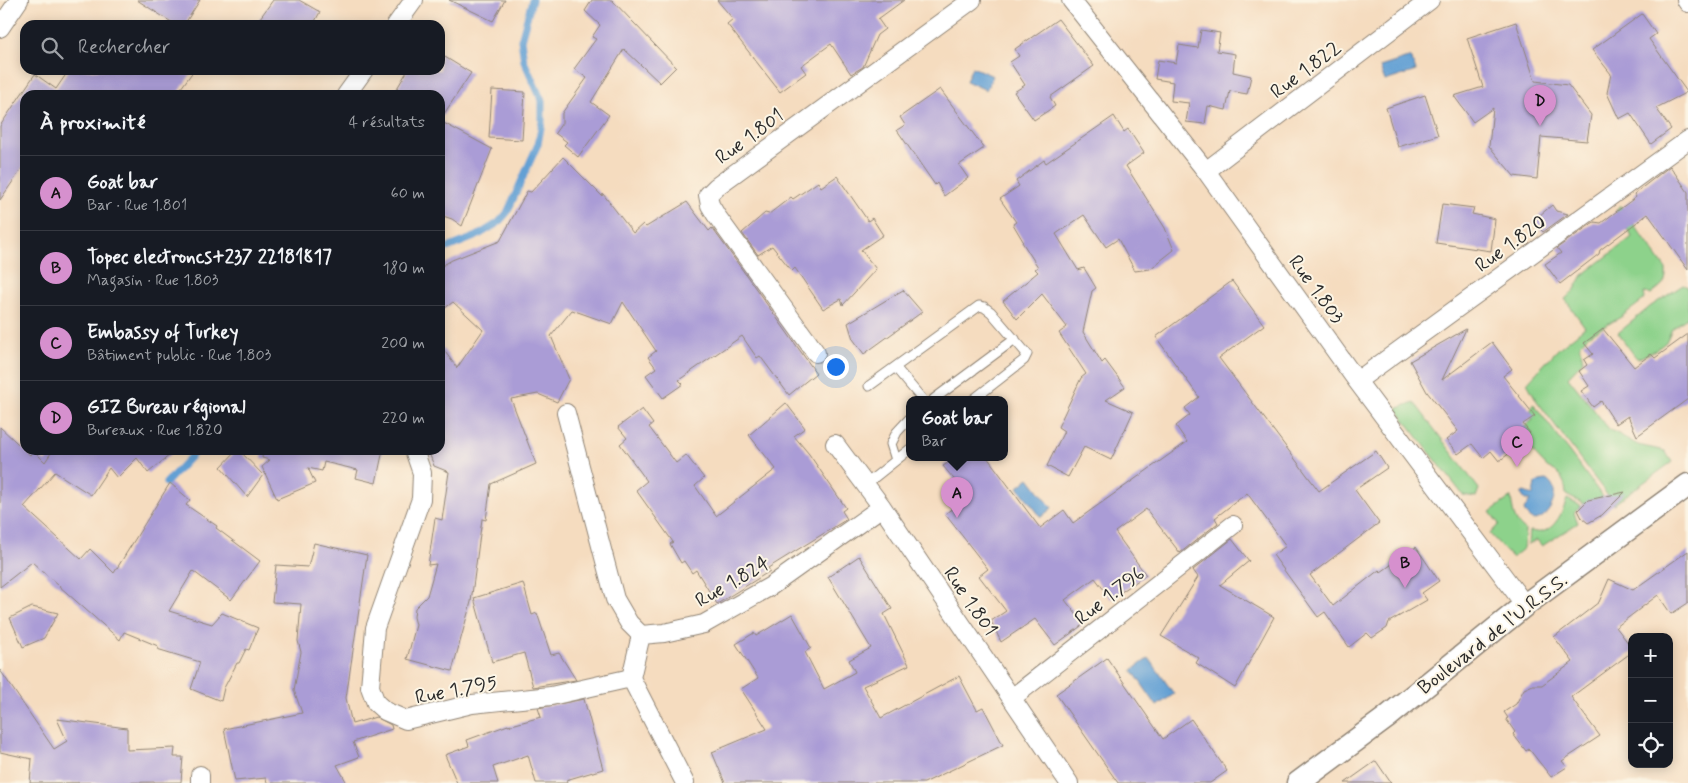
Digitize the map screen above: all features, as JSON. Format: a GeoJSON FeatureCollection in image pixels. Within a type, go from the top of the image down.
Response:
{"type":"FeatureCollection","features":[{"type":"Feature","properties":{"kind":"street"},"geometry":{"type":"LineString","coordinates":[[0,28],[19,0]]}},
{"type":"Feature","properties":{"kind":"street"},"geometry":{"type":"LineString","coordinates":[[400,20],[414,0]]}},
{"type":"Feature","properties":{"kind":"street","name":"Rue 1.801"},"geometry":{"type":"LineString","coordinates":[[816,353],[716,215],[710,205],[708,195],[716,187],[972,0]]}},
{"type":"Feature","properties":{"kind":"street","name":"Rue 1.803"},"geometry":{"type":"LineString","coordinates":[[1071,0],[1206,171],[1357,380],[1525,605]]}},
{"type":"Feature","properties":{"kind":"street","name":"Rue 1.822"},"geometry":{"type":"LineString","coordinates":[[1206,171],[1430,0]]}},
{"type":"Feature","properties":{"kind":"street"},"geometry":{"type":"LineString","coordinates":[[350,90],[360,75]]}},
{"type":"Feature","properties":{"kind":"street","name":"Rue 1.820"},"geometry":{"type":"LineString","coordinates":[[1357,380],[1688,140]]}},
{"type":"Feature","properties":{"kind":"street"},"geometry":{"type":"LineString","coordinates":[[566,412],[614,600],[629,623],[641,634],[631,678],[685,783]]}},
{"type":"Feature","properties":{"kind":"street","name":"Rue 1.801"},"geometry":{"type":"LineString","coordinates":[[835,444],[882,507],[1069,783]]}},
{"type":"Feature","properties":{"kind":"street","name":"Rue 1.795"},"geometry":{"type":"LineString","coordinates":[[416,455],[422,473],[421,499],[375,628],[370,687],[376,703],[385,711],[406,720],[472,704],[551,696],[631,678]]}},
{"type":"Feature","properties":{"kind":"street","name":"Boulevard de l'U.R.S.S."},"geometry":{"type":"LineString","coordinates":[[1298,783],[1386,718],[1525,605],[1688,485]]}},
{"type":"Feature","properties":{"kind":"street","name":"Rue 1.824"},"geometry":{"type":"LineString","coordinates":[[641,634],[664,633],[704,624],[771,586],[882,507]]}},
{"type":"Feature","properties":{"kind":"street","name":"Rue 1.796"},"geometry":{"type":"LineString","coordinates":[[1012,698],[1232,526]]}},
{"type":"Feature","properties":{"kind":"lane"},"geometry":{"type":"LineString","coordinates":[[869,386],[979,306],[984,307],[990,312],[1027,354],[1026,358],[978,396]]}},
{"type":"Feature","properties":{"kind":"lane"},"geometry":{"type":"LineString","coordinates":[[938,396],[1015,339]]}},
{"type":"Feature","properties":{"kind":"lane"},"geometry":{"type":"LineString","coordinates":[[895,367],[919,396]]}},
{"type":"Feature","properties":{"kind":"lane"},"geometry":{"type":"LineString","coordinates":[[896,460],[891,444],[897,432],[906,422]]}},
{"type":"Feature","properties":{"kind":"lane"},"geometry":{"type":"LineString","coordinates":[[865,484],[906,453]]}},
{"type":"Feature","properties":{"kind":"green space"},"geometry":{"type":"Polygon","coordinates":[[[1620,205],[1666,269],[1666,278],[1663,284],[1651,294],[1644,293],[1645,299],[1621,317],[1589,335],[1580,344],[1583,361],[1568,377],[1609,429],[1638,445],[1665,451],[1672,462],[1614,504],[1537,401],[1527,383],[1558,349],[1585,327],[1565,299],[1574,291],[1583,275],[1632,237],[1616,211],[1620,205]]]}},
{"type":"Feature","properties":{"kind":"green space"},"geometry":{"type":"Polygon","coordinates":[[[1683,285],[1688,287],[1688,317],[1672,329],[1666,342],[1656,350],[1637,359],[1618,333],[1651,306],[1683,285]]]}},
{"type":"Feature","properties":{"kind":"green space"},"geometry":{"type":"Polygon","coordinates":[[[1414,402],[1479,489],[1476,497],[1463,495],[1396,409],[1414,402]]]}},
{"type":"Feature","properties":{"kind":"green space"},"geometry":{"type":"Polygon","coordinates":[[[1533,403],[1608,504],[1590,501],[1584,504],[1566,495],[1565,485],[1561,477],[1547,467],[1533,452],[1522,445],[1524,436],[1529,431],[1525,426],[1533,420],[1530,415],[1533,403]]]}},
{"type":"Feature","properties":{"kind":"green space"},"geometry":{"type":"Polygon","coordinates":[[[1511,497],[1516,519],[1525,530],[1524,548],[1512,558],[1490,534],[1499,524],[1490,512],[1511,497]]]}},
{"type":"Feature","properties":{"kind":"green space"},"geometry":{"type":"Polygon","coordinates":[[[1567,499],[1581,506],[1574,513],[1578,523],[1542,546],[1537,540],[1528,545],[1529,531],[1541,532],[1551,527],[1561,514],[1567,499]]]}},
{"type":"Feature","properties":{"kind":"water"},"geometry":{"type":"Polygon","coordinates":[[[1411,57],[1416,71],[1385,81],[1380,67],[1411,57]]]}},
{"type":"Feature","properties":{"kind":"water"},"geometry":{"type":"Polygon","coordinates":[[[972,67],[993,76],[986,90],[966,81],[972,67]]]}},
{"type":"Feature","properties":{"kind":"water"},"geometry":{"type":"Polygon","coordinates":[[[1029,478],[1052,508],[1041,517],[1018,487],[1029,478]]]}},
{"type":"Feature","properties":{"kind":"water"},"geometry":{"type":"Polygon","coordinates":[[[1546,480],[1552,486],[1554,494],[1552,503],[1542,517],[1535,520],[1529,518],[1524,510],[1530,500],[1525,500],[1521,494],[1524,492],[1533,495],[1535,484],[1546,480]]]}},
{"type":"Feature","properties":{"kind":"water"},"geometry":{"type":"Polygon","coordinates":[[[1149,658],[1174,694],[1157,706],[1132,670],[1149,658]]]}},
{"type":"Feature","properties":{"kind":"building"},"geometry":{"type":"Polygon","coordinates":[[[137,0],[200,0],[187,20],[168,20],[137,0]]]}},
{"type":"Feature","properties":{"kind":"building"},"geometry":{"type":"Polygon","coordinates":[[[273,0],[299,0],[320,12],[316,20],[259,20],[273,0]]]}},
{"type":"Feature","properties":{"kind":"building"},"geometry":{"type":"Polygon","coordinates":[[[449,0],[505,0],[493,21],[449,0]]]}},
{"type":"Feature","properties":{"kind":"building"},"geometry":{"type":"Polygon","coordinates":[[[592,0],[612,0],[676,67],[660,83],[624,49],[591,102],[609,115],[578,157],[564,145],[567,142],[555,133],[562,123],[562,113],[587,78],[574,69],[596,39],[592,37],[600,25],[585,11],[592,0]]]}},
{"type":"Feature","properties":{"kind":"building"},"geometry":{"type":"Polygon","coordinates":[[[717,0],[904,0],[878,19],[885,29],[877,35],[863,67],[851,74],[831,44],[801,66],[806,73],[780,92],[727,24],[733,19],[717,0]]]}},
{"type":"Feature","properties":{"kind":"building"},"geometry":{"type":"Polygon","coordinates":[[[1642,14],[1656,34],[1649,39],[1687,92],[1656,108],[1671,129],[1651,144],[1630,113],[1619,119],[1607,93],[1611,74],[1592,50],[1642,14]]]}},
{"type":"Feature","properties":{"kind":"building"},"geometry":{"type":"Polygon","coordinates":[[[1058,19],[1094,66],[1050,97],[1055,106],[1034,120],[1014,92],[1025,85],[1010,62],[1019,56],[1015,49],[1058,19]]]}},
{"type":"Feature","properties":{"kind":"building"},"geometry":{"type":"Polygon","coordinates":[[[1516,22],[1535,81],[1568,85],[1591,115],[1587,141],[1541,137],[1537,179],[1514,176],[1489,146],[1493,108],[1473,122],[1454,96],[1483,87],[1467,38],[1516,22]]]}},
{"type":"Feature","properties":{"kind":"building"},"geometry":{"type":"Polygon","coordinates":[[[1201,30],[1220,33],[1217,51],[1235,54],[1233,72],[1251,76],[1247,94],[1230,91],[1226,110],[1208,106],[1205,124],[1186,122],[1189,103],[1171,101],[1173,82],[1155,79],[1158,60],[1176,63],[1179,45],[1198,48],[1201,30]]]}},
{"type":"Feature","properties":{"kind":"building"},"geometry":{"type":"Polygon","coordinates":[[[445,57],[471,73],[445,112],[445,90],[396,90],[405,75],[445,75],[445,57]]]}},
{"type":"Feature","properties":{"kind":"building"},"geometry":{"type":"Polygon","coordinates":[[[34,75],[56,89],[66,75],[190,75],[180,90],[24,90],[34,75]]]}},
{"type":"Feature","properties":{"kind":"building"},"geometry":{"type":"Polygon","coordinates":[[[940,89],[984,148],[959,165],[968,178],[944,196],[937,183],[935,185],[897,130],[905,125],[900,117],[940,89]]]}},
{"type":"Feature","properties":{"kind":"building"},"geometry":{"type":"Polygon","coordinates":[[[492,90],[525,92],[522,140],[489,138],[492,90]]]}},
{"type":"Feature","properties":{"kind":"building"},"geometry":{"type":"Polygon","coordinates":[[[1425,95],[1438,135],[1398,147],[1386,108],[1425,95]]]}},
{"type":"Feature","properties":{"kind":"building"},"geometry":{"type":"Polygon","coordinates":[[[20,96],[20,171],[0,200],[0,126],[20,96]]]}},
{"type":"Feature","properties":{"kind":"building"},"geometry":{"type":"Polygon","coordinates":[[[1114,116],[1124,132],[1128,129],[1144,153],[1126,166],[1165,228],[1174,250],[1150,269],[1135,271],[1118,239],[1106,247],[1084,215],[1056,234],[1078,270],[1084,268],[1096,288],[1092,291],[1083,332],[1102,363],[1105,360],[1125,387],[1106,400],[1133,412],[1111,460],[1084,447],[1068,477],[1047,466],[1064,431],[1058,427],[1081,378],[1086,374],[1059,333],[1067,327],[1042,294],[1017,319],[1003,301],[1038,272],[1035,269],[1038,267],[1013,224],[1016,222],[1000,199],[1019,186],[1016,181],[1044,160],[1046,163],[1114,116]]]}},
{"type":"Feature","properties":{"kind":"building"},"geometry":{"type":"Polygon","coordinates":[[[445,124],[492,149],[462,226],[445,217],[445,124]]]}},
{"type":"Feature","properties":{"kind":"building"},"geometry":{"type":"Polygon","coordinates":[[[563,157],[602,196],[603,194],[633,233],[643,224],[646,227],[687,202],[709,231],[712,228],[816,373],[789,395],[760,356],[757,358],[742,336],[679,380],[683,384],[663,398],[646,375],[656,368],[648,357],[656,351],[623,302],[612,324],[572,310],[551,336],[569,379],[557,402],[538,394],[511,399],[536,464],[491,484],[486,520],[482,519],[471,602],[452,671],[407,659],[416,625],[414,617],[415,608],[427,596],[436,564],[428,565],[435,518],[442,520],[449,472],[434,466],[430,455],[445,455],[445,352],[457,368],[483,330],[453,302],[445,308],[445,264],[500,241],[527,191],[531,192],[563,157]]]}},
{"type":"Feature","properties":{"kind":"building"},"geometry":{"type":"Polygon","coordinates":[[[1670,166],[1688,192],[1688,270],[1648,214],[1600,250],[1599,254],[1560,284],[1545,264],[1561,253],[1557,248],[1594,222],[1601,223],[1636,197],[1634,194],[1670,166]]]}},
{"type":"Feature","properties":{"kind":"building"},"geometry":{"type":"Polygon","coordinates":[[[837,176],[868,221],[872,218],[883,235],[861,250],[876,269],[843,305],[841,299],[823,309],[795,268],[792,271],[772,246],[758,255],[742,233],[765,213],[769,214],[791,197],[793,199],[818,182],[821,187],[837,176]]]}},
{"type":"Feature","properties":{"kind":"building"},"geometry":{"type":"Polygon","coordinates":[[[1442,204],[1474,208],[1472,214],[1495,219],[1491,251],[1436,243],[1442,204]]]}},
{"type":"Feature","properties":{"kind":"building"},"geometry":{"type":"Polygon","coordinates":[[[1552,205],[1556,211],[1568,214],[1543,232],[1533,221],[1552,205]]]}},
{"type":"Feature","properties":{"kind":"building"},"geometry":{"type":"Polygon","coordinates":[[[1232,281],[1264,325],[1219,358],[1319,491],[1376,451],[1387,468],[1355,490],[1379,523],[1310,575],[1333,606],[1379,570],[1381,572],[1416,547],[1439,581],[1422,593],[1427,600],[1389,622],[1387,628],[1372,638],[1367,633],[1349,647],[1325,612],[1318,617],[1273,555],[1286,546],[1247,493],[1215,518],[1218,523],[1180,553],[1146,509],[1115,532],[1146,575],[1111,599],[1095,578],[1065,600],[1084,624],[1055,645],[1035,619],[1001,642],[991,621],[1006,611],[979,576],[988,569],[945,514],[968,496],[943,466],[951,461],[990,461],[1040,528],[1064,510],[1073,523],[1187,442],[1176,426],[1190,415],[1185,408],[1199,397],[1156,337],[1232,281]]]}},
{"type":"Feature","properties":{"kind":"building"},"geometry":{"type":"Polygon","coordinates":[[[903,290],[922,312],[864,354],[853,339],[848,323],[903,290]]]}},
{"type":"Feature","properties":{"kind":"building"},"geometry":{"type":"Polygon","coordinates":[[[1466,329],[1442,380],[1492,342],[1512,369],[1503,376],[1535,416],[1523,424],[1530,433],[1519,442],[1521,445],[1499,461],[1491,451],[1483,458],[1472,444],[1458,454],[1446,440],[1458,431],[1427,392],[1410,361],[1466,329]]]}},
{"type":"Feature","properties":{"kind":"building"},"geometry":{"type":"Polygon","coordinates":[[[1603,329],[1634,367],[1651,354],[1655,358],[1688,334],[1688,399],[1637,436],[1628,416],[1616,424],[1601,401],[1593,407],[1581,391],[1589,386],[1579,371],[1587,365],[1584,360],[1593,354],[1584,343],[1603,329]]]}},
{"type":"Feature","properties":{"kind":"building"},"geometry":{"type":"Polygon","coordinates":[[[786,403],[805,428],[794,436],[809,454],[846,508],[842,511],[847,519],[768,568],[770,571],[717,604],[696,570],[692,573],[684,561],[681,563],[670,544],[673,542],[636,490],[647,481],[620,444],[627,438],[618,427],[642,409],[653,424],[649,427],[676,463],[686,455],[704,478],[695,486],[716,516],[776,469],[749,435],[786,403]]]}},
{"type":"Feature","properties":{"kind":"building"},"geometry":{"type":"Polygon","coordinates":[[[0,427],[20,446],[20,455],[38,455],[45,462],[50,455],[170,455],[148,473],[137,458],[117,478],[109,468],[91,495],[55,472],[24,507],[81,559],[90,549],[114,573],[170,483],[190,500],[186,505],[217,526],[216,528],[260,561],[231,600],[193,571],[169,611],[212,624],[222,613],[258,628],[249,650],[246,649],[224,688],[221,701],[191,689],[200,662],[157,649],[158,646],[124,632],[120,640],[32,562],[0,587],[0,427]]]}},
{"type":"Feature","properties":{"kind":"building"},"geometry":{"type":"Polygon","coordinates":[[[232,455],[244,455],[263,475],[247,497],[221,467],[232,455]]]}},
{"type":"Feature","properties":{"kind":"building"},"geometry":{"type":"Polygon","coordinates":[[[262,455],[382,455],[376,483],[356,478],[358,470],[324,462],[322,471],[308,468],[315,483],[277,499],[262,467],[270,460],[262,458],[262,455]]]}},
{"type":"Feature","properties":{"kind":"building"},"geometry":{"type":"Polygon","coordinates":[[[1625,492],[1602,515],[1588,523],[1582,518],[1578,510],[1588,500],[1625,492]]]}},
{"type":"Feature","properties":{"kind":"building"},"geometry":{"type":"Polygon","coordinates":[[[1232,539],[1249,561],[1220,585],[1274,617],[1235,688],[1196,663],[1199,658],[1161,636],[1198,577],[1193,570],[1232,539]]]}},
{"type":"Feature","properties":{"kind":"building"},"geometry":{"type":"Polygon","coordinates":[[[314,543],[367,555],[346,698],[352,724],[376,717],[391,725],[392,729],[353,742],[359,757],[337,765],[347,783],[267,783],[266,778],[235,781],[224,729],[302,713],[294,690],[301,652],[298,641],[301,604],[272,602],[276,565],[308,567],[314,543]]]}},
{"type":"Feature","properties":{"kind":"building"},"geometry":{"type":"Polygon","coordinates":[[[1688,551],[1688,603],[1671,614],[1658,595],[1616,627],[1628,643],[1628,655],[1571,697],[1600,736],[1562,761],[1567,767],[1551,777],[1529,749],[1526,751],[1513,734],[1515,732],[1506,719],[1508,718],[1504,712],[1516,704],[1524,689],[1533,685],[1542,685],[1573,662],[1554,637],[1599,602],[1609,579],[1633,590],[1688,551]]]}},
{"type":"Feature","properties":{"kind":"building"},"geometry":{"type":"Polygon","coordinates":[[[859,556],[892,609],[884,614],[909,665],[863,686],[881,718],[959,676],[977,710],[983,707],[1003,745],[924,783],[725,783],[712,752],[767,729],[741,689],[758,678],[736,644],[754,633],[756,636],[792,614],[811,648],[805,652],[824,689],[855,672],[849,660],[871,648],[828,577],[859,556]]]}},
{"type":"Feature","properties":{"kind":"building"},"geometry":{"type":"Polygon","coordinates":[[[523,583],[532,615],[537,613],[551,655],[559,653],[576,680],[533,687],[524,653],[492,662],[474,598],[523,583]]]}},
{"type":"Feature","properties":{"kind":"building"},"geometry":{"type":"Polygon","coordinates":[[[32,607],[58,613],[44,638],[23,647],[10,618],[32,607]]]}},
{"type":"Feature","properties":{"kind":"building"},"geometry":{"type":"Polygon","coordinates":[[[1107,658],[1163,739],[1191,719],[1227,771],[1210,783],[1118,783],[1056,694],[1107,658]]]}},
{"type":"Feature","properties":{"kind":"building"},"geometry":{"type":"Polygon","coordinates":[[[0,670],[54,749],[67,741],[57,719],[127,728],[127,750],[175,748],[174,757],[183,757],[181,782],[30,783],[32,759],[0,752],[0,670]]]}},
{"type":"Feature","properties":{"kind":"building"},"geometry":{"type":"Polygon","coordinates":[[[584,699],[603,769],[566,780],[567,783],[536,783],[528,755],[493,767],[498,783],[457,783],[445,755],[469,746],[467,740],[508,725],[541,717],[538,708],[584,699]]]}},
{"type":"Feature","properties":{"kind":"building"},"geometry":{"type":"Polygon","coordinates":[[[1376,761],[1391,783],[1345,783],[1376,761]]]}},
{"type":"Feature","properties":{"kind":"waterway"},"geometry":{"type":"LineString","coordinates":[[445,249],[477,236],[498,223],[507,213],[538,144],[542,122],[542,101],[524,61],[521,40],[532,0]]}},
{"type":"Feature","properties":{"kind":"waterway"},"geometry":{"type":"LineString","coordinates":[[166,483],[192,455]]}},
{"type":"Feature","properties":{"kind":"place","name":"GIZ Bureau régional"},"geometry":{"type":"Point","coordinates":[1540,126]}},
{"type":"Feature","properties":{"kind":"place","name":"Embassy of Turkey"},"geometry":{"type":"Point","coordinates":[1517,467]}},
{"type":"Feature","properties":{"kind":"place","name":"Goat bar"},"geometry":{"type":"Point","coordinates":[957,518]}},
{"type":"Feature","properties":{"kind":"place","name":"Topec electroncs+237 22181817"},"geometry":{"type":"Point","coordinates":[1405,588]}}]}
